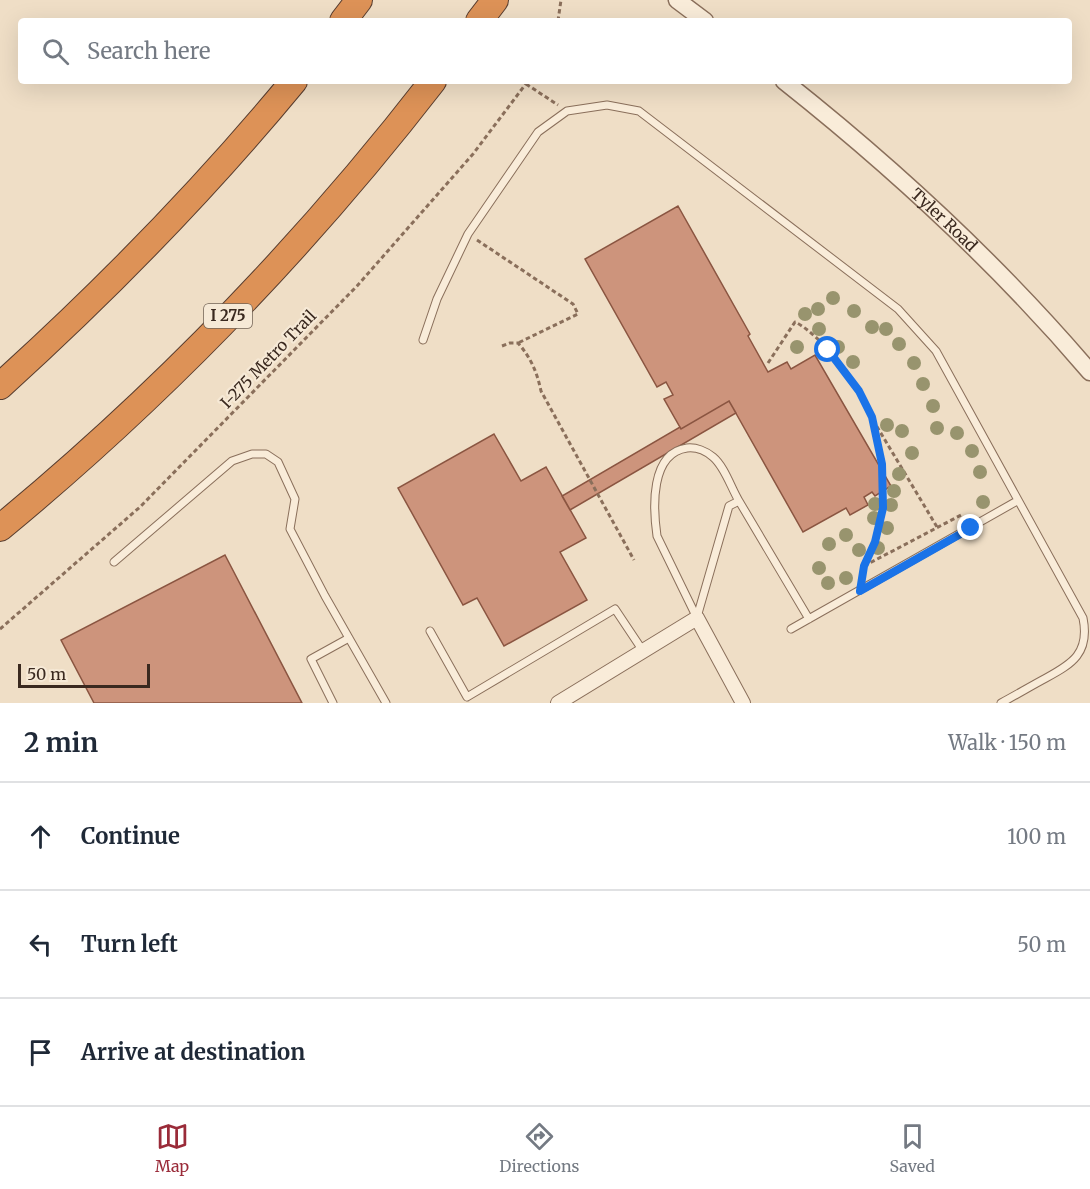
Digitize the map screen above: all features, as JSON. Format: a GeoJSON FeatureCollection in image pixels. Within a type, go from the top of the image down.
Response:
{"type":"FeatureCollection","features":[{"type":"Feature","properties":{"kind":"highway"},"geometry":{"type":"LineString","coordinates":[[345,18],[359,0]]}},
{"type":"Feature","properties":{"kind":"highway"},"geometry":{"type":"LineString","coordinates":[[481,18],[495,0]]}},
{"type":"Feature","properties":{"kind":"highway"},"geometry":{"type":"LineString","coordinates":[[0,386],[92,300],[160,231],[291,84]]}},
{"type":"Feature","properties":{"kind":"highway","name":"I 275"},"geometry":{"type":"LineString","coordinates":[[0,528],[122,420],[239,304],[349,184],[431,84]]}},
{"type":"Feature","properties":{"kind":"street"},"geometry":{"type":"LineString","coordinates":[[677,0],[701,18]]}},
{"type":"Feature","properties":{"kind":"street","name":"Tyler Road"},"geometry":{"type":"LineString","coordinates":[[788,84],[885,163],[950,222],[1009,282],[1090,372]]}},
{"type":"Feature","properties":{"kind":"street"},"geometry":{"type":"LineString","coordinates":[[558,703],[697,618],[744,703]]}},
{"type":"Feature","properties":{"kind":"lane"},"geometry":{"type":"LineString","coordinates":[[423,340],[436,299],[468,234],[538,132],[567,111],[607,105],[639,111],[898,309],[936,351],[1083,618],[1086,635],[1083,650],[1075,661],[1001,703]]}},
{"type":"Feature","properties":{"kind":"lane"},"geometry":{"type":"LineString","coordinates":[[697,618],[657,536],[655,522],[659,468],[669,456],[690,448],[704,452],[715,459],[809,619]]}},
{"type":"Feature","properties":{"kind":"lane"},"geometry":{"type":"LineString","coordinates":[[114,562],[232,461],[252,454],[266,454],[278,462],[295,499],[290,529],[386,703]]}},
{"type":"Feature","properties":{"kind":"lane"},"geometry":{"type":"LineString","coordinates":[[697,618],[729,506],[739,501]]}},
{"type":"Feature","properties":{"kind":"lane"},"geometry":{"type":"LineString","coordinates":[[791,629],[1017,501]]}},
{"type":"Feature","properties":{"kind":"lane"},"geometry":{"type":"LineString","coordinates":[[430,631],[467,697],[615,609],[643,651]]}},
{"type":"Feature","properties":{"kind":"lane"},"geometry":{"type":"LineString","coordinates":[[333,703],[311,659],[349,638]]}},
{"type":"Feature","properties":{"kind":"path"},"geometry":{"type":"LineString","coordinates":[[558,18],[561,0]]}},
{"type":"Feature","properties":{"kind":"path","name":"I-275 Metro Trail"},"geometry":{"type":"LineString","coordinates":[[0,629],[140,507],[357,286],[473,154],[526,84]]}},
{"type":"Feature","properties":{"kind":"path"},"geometry":{"type":"LineString","coordinates":[[530,84],[567,111]]}},
{"type":"Feature","properties":{"kind":"path"},"geometry":{"type":"LineString","coordinates":[[468,234],[573,304],[578,314],[518,343],[510,342],[502,346]]}},
{"type":"Feature","properties":{"kind":"path"},"geometry":{"type":"LineString","coordinates":[[768,363],[795,322],[828,350],[859,391],[937,527]]}},
{"type":"Feature","properties":{"kind":"path"},"geometry":{"type":"LineString","coordinates":[[518,343],[529,356],[542,391],[633,560]]}},
{"type":"Feature","properties":{"kind":"path"},"geometry":{"type":"LineString","coordinates":[[860,591],[864,566],[875,542],[883,508],[882,464],[872,417]]}},
{"type":"Feature","properties":{"kind":"path"},"geometry":{"type":"LineString","coordinates":[[864,566],[963,514]]}},
{"type":"Feature","properties":{"kind":"building"},"geometry":{"type":"Polygon","coordinates":[[[678,206],[750,334],[748,336],[768,372],[787,362],[791,369],[815,355],[891,486],[875,496],[872,492],[864,497],[868,505],[850,515],[846,508],[803,532],[729,401],[681,429],[664,399],[673,395],[666,382],[657,387],[585,259],[678,206]]]}},
{"type":"Feature","properties":{"kind":"building"},"geometry":{"type":"Polygon","coordinates":[[[729,401],[736,413],[570,510],[562,496],[729,401]]]}},
{"type":"Feature","properties":{"kind":"building"},"geometry":{"type":"Polygon","coordinates":[[[494,434],[521,481],[546,467],[586,538],[560,552],[587,600],[504,646],[477,598],[463,605],[398,488],[494,434]]]}},
{"type":"Feature","properties":{"kind":"building"},"geometry":{"type":"Polygon","coordinates":[[[225,555],[302,703],[94,703],[61,640],[225,555]]]}},
{"type":"Feature","properties":{"kind":"route"},"geometry":{"type":"LineString","coordinates":[[828,350],[859,391],[872,417],[882,464],[883,508],[875,542],[864,566],[860,591],[971,528]]}}]}
